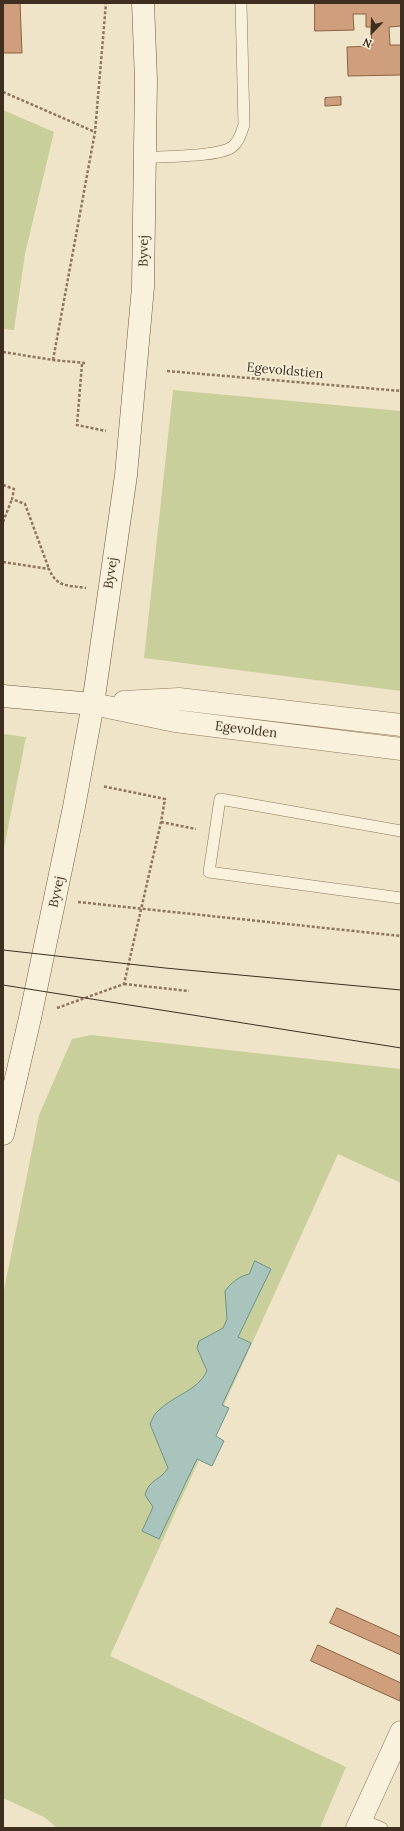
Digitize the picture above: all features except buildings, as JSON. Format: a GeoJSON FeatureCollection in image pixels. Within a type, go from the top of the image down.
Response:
{"type":"FeatureCollection","features":[{"type":"Feature","properties":{"kind":"street","name":"Byvej"},"geometry":{"type":"LineString","coordinates":[[3,1134],[30,1018],[55,899],[93,704],[126,475],[143,287],[146,80],[143,3]]}},
{"type":"Feature","properties":{"kind":"street","name":"Egevolden"},"geometry":{"type":"LineString","coordinates":[[3,696],[93,704],[175,720],[401,749]]}},
{"type":"Feature","properties":{"kind":"street","name":"Egevolden"},"geometry":{"type":"LineString","coordinates":[[93,704],[179,699],[401,725]]}},
{"type":"Feature","properties":{"kind":"street"},"geometry":{"type":"LineString","coordinates":[[359,1823],[401,1732]]}},
{"type":"Feature","properties":{"kind":"lane"},"geometry":{"type":"LineString","coordinates":[[145,158],[220,152],[232,147],[240,138],[244,126],[241,3]]}},
{"type":"Feature","properties":{"kind":"lane"},"geometry":{"type":"LineString","coordinates":[[401,831],[220,800],[209,872],[401,898]]}},
{"type":"Feature","properties":{"kind":"lane"},"geometry":{"type":"LineString","coordinates":[[359,1823],[382,1828]]}},
{"type":"Feature","properties":{"kind":"path"},"geometry":{"type":"LineString","coordinates":[[53,360],[96,132],[106,3]]}},
{"type":"Feature","properties":{"kind":"path"},"geometry":{"type":"LineString","coordinates":[[3,92],[96,132]]}},
{"type":"Feature","properties":{"kind":"path"},"geometry":{"type":"LineString","coordinates":[[3,352],[83,363],[77,426],[130,436]]}},
{"type":"Feature","properties":{"kind":"path","name":"Egevoldstien"},"geometry":{"type":"LineString","coordinates":[[167,371],[401,391]]}},
{"type":"Feature","properties":{"kind":"path"},"geometry":{"type":"LineString","coordinates":[[3,485],[14,489],[12,499],[3,522]]}},
{"type":"Feature","properties":{"kind":"path"},"geometry":{"type":"LineString","coordinates":[[12,499],[25,504],[54,580],[60,584],[109,591]]}},
{"type":"Feature","properties":{"kind":"path"},"geometry":{"type":"LineString","coordinates":[[3,562],[49,569]]}},
{"type":"Feature","properties":{"kind":"path"},"geometry":{"type":"LineString","coordinates":[[78,782],[165,799],[124,984]]}},
{"type":"Feature","properties":{"kind":"path"},"geometry":{"type":"LineString","coordinates":[[161,822],[215,832]]}},
{"type":"Feature","properties":{"kind":"path"},"geometry":{"type":"LineString","coordinates":[[55,899],[401,936]]}},
{"type":"Feature","properties":{"kind":"path"},"geometry":{"type":"LineString","coordinates":[[30,1018],[124,984],[189,991]]}},
{"type":"Feature","properties":{"kind":"green space"},"geometry":{"type":"Polygon","coordinates":[[[3,110],[54,132],[25,254],[14,330],[3,329],[3,110]]]}},
{"type":"Feature","properties":{"kind":"green space"},"geometry":{"type":"Polygon","coordinates":[[[173,390],[401,411],[401,691],[144,658],[173,390]]]}},
{"type":"Feature","properties":{"kind":"green space"},"geometry":{"type":"Polygon","coordinates":[[[3,734],[26,737],[3,853],[3,734]]]}},
{"type":"Feature","properties":{"kind":"green space"},"geometry":{"type":"Polygon","coordinates":[[[91,1035],[401,1069],[401,1183],[338,1154],[110,1656],[346,1767],[320,1828],[57,1828],[44,1817],[3,1798],[3,1295],[39,1115],[72,1039],[91,1035]]]}},
{"type":"Feature","properties":{"kind":"water"},"geometry":{"type":"Polygon","coordinates":[[[255,1261],[271,1269],[238,1337],[251,1343],[222,1405],[229,1408],[216,1436],[224,1441],[212,1466],[197,1459],[159,1539],[142,1531],[153,1507],[145,1495],[147,1490],[149,1486],[168,1468],[150,1424],[155,1414],[164,1406],[198,1384],[203,1378],[207,1371],[197,1348],[199,1341],[223,1328],[227,1319],[225,1291],[236,1280],[249,1274],[255,1261]]]}},
{"type":"Feature","properties":{"kind":"tram line"},"geometry":{"type":"LineString","coordinates":[[3,950],[165,968],[401,990]]}},
{"type":"Feature","properties":{"kind":"tram line"},"geometry":{"type":"LineString","coordinates":[[3,985],[401,1048]]}}]}
